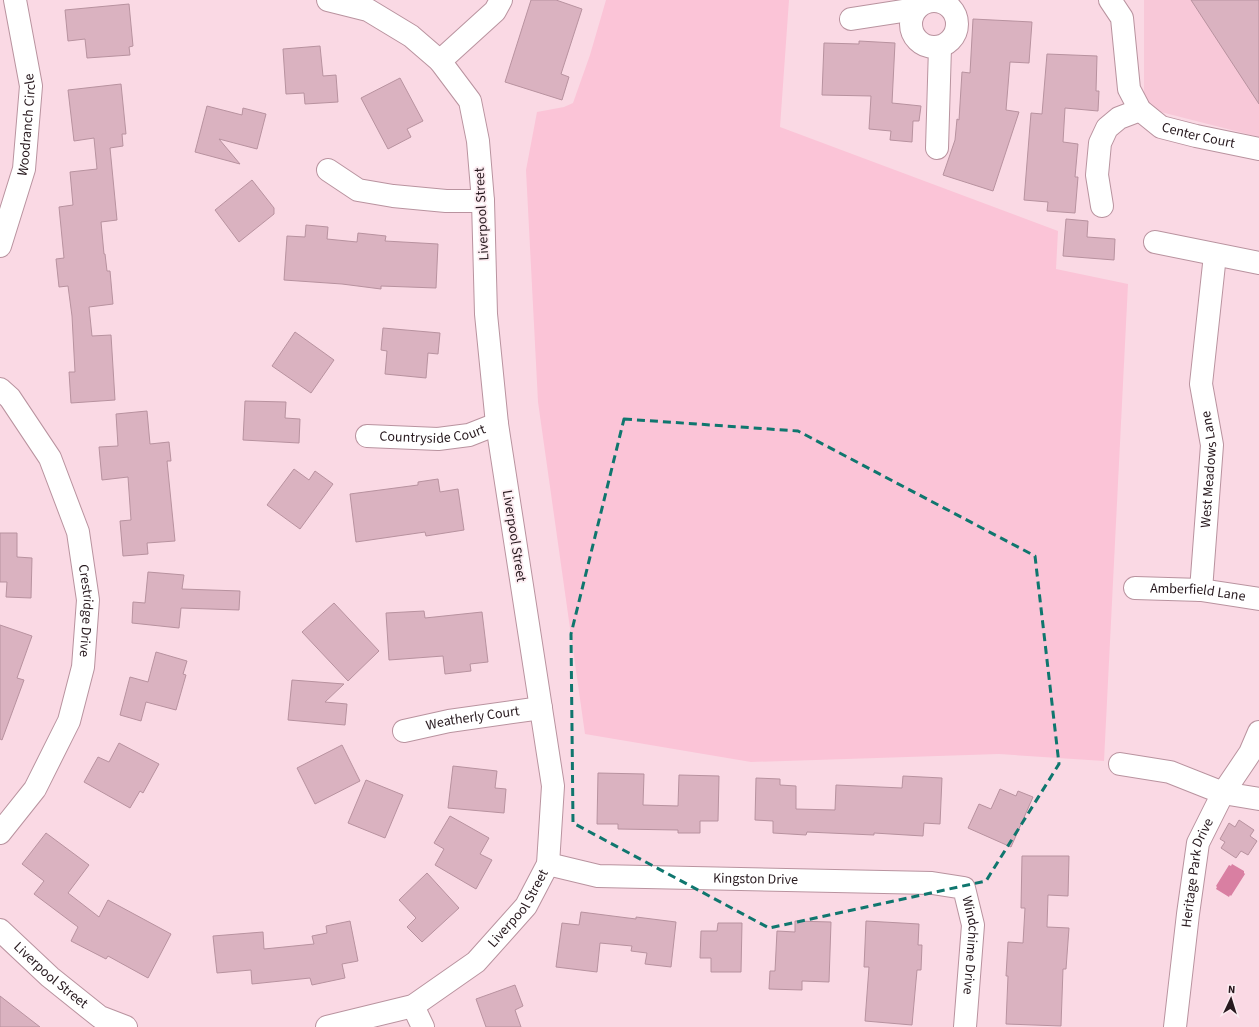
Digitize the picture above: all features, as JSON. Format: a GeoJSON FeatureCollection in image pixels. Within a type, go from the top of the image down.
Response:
{"type":"FeatureCollection","features":[{"type":"Feature","properties":{"kind":"street","name":"Woodranch Circle"},"geometry":{"type":"LineString","coordinates":[[0,246],[24,169],[31,86],[15,0]]}},
{"type":"Feature","properties":{"kind":"street","name":"Liverpool Street"},"geometry":{"type":"LineString","coordinates":[[328,0],[368,10],[411,36],[440,61],[470,101],[478,141],[483,201],[486,314],[497,424],[553,786],[548,864],[526,906],[476,962],[413,1006],[328,1027]]}},
{"type":"Feature","properties":{"kind":"street"},"geometry":{"type":"LineString","coordinates":[[440,61],[495,11],[501,0]]}},
{"type":"Feature","properties":{"kind":"street"},"geometry":{"type":"LineString","coordinates":[[934,0],[958,4],[958,26],[955,35],[949,43],[940,47],[930,48],[921,44],[914,37],[911,28],[911,18],[916,9],[924,3],[934,0]]}},
{"type":"Feature","properties":{"kind":"street","name":"Center Court"},"geometry":{"type":"LineString","coordinates":[[1110,0],[1122,18],[1129,89],[1140,110],[1161,127],[1259,149]]}},
{"type":"Feature","properties":{"kind":"street"},"geometry":{"type":"LineString","coordinates":[[851,19],[916,9]]}},
{"type":"Feature","properties":{"kind":"street"},"geometry":{"type":"LineString","coordinates":[[937,148],[940,47]]}},
{"type":"Feature","properties":{"kind":"street"},"geometry":{"type":"LineString","coordinates":[[1102,206],[1097,175],[1100,143],[1107,128],[1119,118],[1140,110]]}},
{"type":"Feature","properties":{"kind":"street"},"geometry":{"type":"LineString","coordinates":[[328,170],[358,190],[393,196],[446,201],[483,201]]}},
{"type":"Feature","properties":{"kind":"street"},"geometry":{"type":"LineString","coordinates":[[1155,242],[1259,264]]}},
{"type":"Feature","properties":{"kind":"street","name":"West Meadows Lane"},"geometry":{"type":"LineString","coordinates":[[1201,590],[1212,445],[1201,384],[1214,255]]}},
{"type":"Feature","properties":{"kind":"street","name":"Crestridge Drive"},"geometry":{"type":"LineString","coordinates":[[0,389],[10,398],[50,458],[78,532],[88,600],[83,667],[70,721],[35,789],[0,833]]}},
{"type":"Feature","properties":{"kind":"street","name":"Countryside Court"},"geometry":{"type":"LineString","coordinates":[[367,436],[438,439],[469,434],[497,424]]}},
{"type":"Feature","properties":{"kind":"street","name":"Amberfield Lane"},"geometry":{"type":"LineString","coordinates":[[1135,588],[1201,590],[1259,599]]}},
{"type":"Feature","properties":{"kind":"street","name":"Weatherly Court"},"geometry":{"type":"LineString","coordinates":[[404,731],[449,721],[541,708]]}},
{"type":"Feature","properties":{"kind":"street","name":"Heritage Park Drive"},"geometry":{"type":"LineString","coordinates":[[1176,1027],[1188,914],[1198,843],[1223,793],[1250,753],[1259,732]]}},
{"type":"Feature","properties":{"kind":"street"},"geometry":{"type":"LineString","coordinates":[[1120,764],[1170,772],[1223,793],[1259,799]]}},
{"type":"Feature","properties":{"kind":"street","name":"Kingston Drive"},"geometry":{"type":"LineString","coordinates":[[548,864],[598,876],[932,883],[964,888]]}},
{"type":"Feature","properties":{"kind":"street","name":"Windchime Drive"},"geometry":{"type":"LineString","coordinates":[[964,888],[973,925],[965,1027]]}},
{"type":"Feature","properties":{"kind":"street","name":"Liverpool Street"},"geometry":{"type":"LineString","coordinates":[[0,930],[50,977],[100,1017],[126,1027]]}},
{"type":"Feature","properties":{"kind":"street"},"geometry":{"type":"LineString","coordinates":[[413,1006],[423,1027]]}},
{"type":"Feature","properties":{"kind":"highlighted area"},"geometry":{"type":"Polygon","coordinates":[[[624,419],[798,431],[1035,556],[1059,764],[986,881],[769,928],[573,823],[571,634],[624,419]]]}},
{"type":"Feature","properties":{"kind":"shaded area"},"geometry":{"type":"Polygon","coordinates":[[[606,0],[789,0],[780,127],[1058,231],[1056,269],[1128,284],[1104,761],[999,754],[751,762],[585,734],[538,402],[526,170],[537,112],[564,107],[573,103],[590,55],[606,0]]]}},
{"type":"Feature","properties":{"kind":"shaded area"},"geometry":{"type":"Polygon","coordinates":[[[1144,0],[1259,0],[1259,137],[1153,110],[1144,95],[1144,0]]]}},
{"type":"Feature","properties":{"kind":"shaded area"},"geometry":{"type":"Polygon","coordinates":[[[1232,864],[1244,871],[1245,874],[1229,897],[1216,889],[1216,886],[1229,865],[1231,866],[1232,864]]]}},
{"type":"Feature","properties":{"kind":"building"},"geometry":{"type":"Polygon","coordinates":[[[531,0],[556,0],[582,9],[561,74],[569,77],[562,100],[505,82],[531,0]]]}},
{"type":"Feature","properties":{"kind":"building"},"geometry":{"type":"Polygon","coordinates":[[[1191,0],[1259,0],[1259,104],[1191,0]]]}},
{"type":"Feature","properties":{"kind":"building"},"geometry":{"type":"Polygon","coordinates":[[[129,4],[133,46],[129,47],[130,55],[87,58],[85,39],[68,41],[65,10],[129,4]]]}},
{"type":"Feature","properties":{"kind":"building"},"geometry":{"type":"Polygon","coordinates":[[[973,19],[1032,22],[1029,63],[1010,62],[1006,110],[1019,112],[993,191],[943,175],[955,140],[957,119],[959,120],[962,72],[970,73],[973,19]]]}},
{"type":"Feature","properties":{"kind":"building"},"geometry":{"type":"Polygon","coordinates":[[[859,41],[895,43],[892,103],[921,106],[919,121],[913,121],[912,142],[890,140],[891,131],[869,129],[871,96],[822,95],[824,43],[859,44],[859,41]]]}},
{"type":"Feature","properties":{"kind":"building"},"geometry":{"type":"Polygon","coordinates":[[[320,46],[323,76],[336,75],[338,102],[305,104],[304,93],[286,94],[283,49],[320,46]]]}},
{"type":"Feature","properties":{"kind":"building"},"geometry":{"type":"Polygon","coordinates":[[[1047,54],[1097,56],[1096,91],[1099,91],[1098,111],[1065,108],[1063,142],[1078,144],[1075,177],[1078,177],[1075,213],[1047,211],[1048,202],[1024,200],[1031,113],[1042,114],[1047,54]]]}},
{"type":"Feature","properties":{"kind":"building"},"geometry":{"type":"Polygon","coordinates":[[[400,78],[423,121],[407,129],[411,137],[388,149],[361,98],[400,78]]]}},
{"type":"Feature","properties":{"kind":"building"},"geometry":{"type":"Polygon","coordinates":[[[121,84],[126,134],[122,134],[123,146],[110,148],[117,220],[101,222],[107,271],[110,271],[113,304],[89,307],[92,336],[111,335],[115,400],[71,403],[69,372],[75,372],[72,316],[68,286],[59,287],[56,259],[64,258],[59,207],[73,205],[70,172],[97,169],[94,138],[74,141],[68,90],[121,84]]]}},
{"type":"Feature","properties":{"kind":"building"},"geometry":{"type":"Polygon","coordinates":[[[207,106],[242,115],[243,108],[266,114],[257,149],[219,139],[240,164],[195,152],[207,106]]]}},
{"type":"Feature","properties":{"kind":"building"},"geometry":{"type":"Polygon","coordinates":[[[252,180],[274,208],[274,214],[239,242],[215,210],[252,180]]]}},
{"type":"Feature","properties":{"kind":"building"},"geometry":{"type":"Polygon","coordinates":[[[1066,219],[1088,221],[1087,237],[1115,239],[1114,260],[1063,256],[1066,219]]]}},
{"type":"Feature","properties":{"kind":"building"},"geometry":{"type":"Polygon","coordinates":[[[306,225],[328,227],[327,239],[357,242],[358,233],[386,236],[385,241],[438,244],[436,288],[381,286],[381,289],[342,284],[284,280],[287,236],[305,237],[306,225]]]}},
{"type":"Feature","properties":{"kind":"building"},"geometry":{"type":"Polygon","coordinates":[[[383,328],[440,333],[438,354],[428,353],[426,378],[385,374],[387,351],[381,350],[383,328]]]}},
{"type":"Feature","properties":{"kind":"building"},"geometry":{"type":"Polygon","coordinates":[[[295,332],[334,360],[311,393],[272,366],[295,332]]]}},
{"type":"Feature","properties":{"kind":"building"},"geometry":{"type":"Polygon","coordinates":[[[245,401],[286,402],[285,418],[300,419],[299,443],[243,440],[245,401]]]}},
{"type":"Feature","properties":{"kind":"building"},"geometry":{"type":"Polygon","coordinates":[[[147,411],[150,444],[169,442],[171,461],[167,461],[175,541],[147,543],[148,554],[123,556],[120,521],[131,520],[128,477],[102,480],[99,447],[118,446],[116,414],[147,411]]]}},
{"type":"Feature","properties":{"kind":"building"},"geometry":{"type":"Polygon","coordinates":[[[294,469],[309,480],[315,471],[333,484],[300,529],[267,505],[294,469]]]}},
{"type":"Feature","properties":{"kind":"building"},"geometry":{"type":"Polygon","coordinates":[[[438,479],[440,492],[458,489],[464,530],[426,536],[425,532],[356,542],[350,494],[418,485],[418,482],[438,479]]]}},
{"type":"Feature","properties":{"kind":"building"},"geometry":{"type":"Polygon","coordinates":[[[0,533],[17,533],[17,557],[32,558],[31,598],[6,597],[7,582],[0,582],[0,533]]]}},
{"type":"Feature","properties":{"kind":"building"},"geometry":{"type":"Polygon","coordinates":[[[148,572],[184,575],[182,589],[240,591],[239,610],[181,608],[179,628],[132,623],[133,602],[145,603],[148,572]]]}},
{"type":"Feature","properties":{"kind":"building"},"geometry":{"type":"Polygon","coordinates":[[[334,603],[379,651],[348,681],[302,632],[334,603]]]}},
{"type":"Feature","properties":{"kind":"building"},"geometry":{"type":"Polygon","coordinates":[[[424,611],[425,618],[482,612],[488,662],[470,664],[471,671],[445,674],[443,656],[389,660],[386,613],[424,611]]]}},
{"type":"Feature","properties":{"kind":"building"},"geometry":{"type":"Polygon","coordinates":[[[0,625],[32,636],[17,678],[24,680],[2,740],[0,739],[0,625]]]}},
{"type":"Feature","properties":{"kind":"building"},"geometry":{"type":"Polygon","coordinates":[[[156,652],[187,661],[183,674],[186,675],[176,710],[146,702],[141,721],[120,715],[130,677],[148,682],[156,652]]]}},
{"type":"Feature","properties":{"kind":"building"},"geometry":{"type":"Polygon","coordinates":[[[292,680],[344,684],[325,702],[347,704],[345,725],[288,720],[292,680]]]}},
{"type":"Feature","properties":{"kind":"building"},"geometry":{"type":"Polygon","coordinates":[[[119,743],[159,764],[143,793],[140,791],[130,808],[84,782],[98,757],[109,762],[119,743]]]}},
{"type":"Feature","properties":{"kind":"building"},"geometry":{"type":"Polygon","coordinates":[[[342,745],[360,781],[315,804],[297,768],[342,745]]]}},
{"type":"Feature","properties":{"kind":"building"},"geometry":{"type":"Polygon","coordinates":[[[453,766],[497,771],[495,788],[506,789],[504,813],[448,808],[453,766]]]}},
{"type":"Feature","properties":{"kind":"building"},"geometry":{"type":"Polygon","coordinates":[[[598,773],[644,774],[643,805],[678,806],[679,775],[719,776],[718,821],[700,821],[700,833],[678,833],[678,830],[618,829],[618,824],[597,824],[598,773]]]}},
{"type":"Feature","properties":{"kind":"building"},"geometry":{"type":"Polygon","coordinates":[[[903,776],[942,778],[940,824],[924,823],[923,836],[874,833],[874,835],[807,832],[806,835],[773,833],[773,821],[755,820],[756,778],[780,779],[780,785],[796,786],[796,809],[835,810],[836,785],[902,788],[903,776]]]}},
{"type":"Feature","properties":{"kind":"building"},"geometry":{"type":"Polygon","coordinates":[[[366,780],[403,795],[385,838],[348,823],[366,780]]]}},
{"type":"Feature","properties":{"kind":"building"},"geometry":{"type":"Polygon","coordinates":[[[1000,789],[1016,796],[1018,791],[1033,797],[1011,847],[968,828],[979,804],[991,809],[1000,789]]]}},
{"type":"Feature","properties":{"kind":"building"},"geometry":{"type":"Polygon","coordinates":[[[450,816],[489,838],[480,854],[492,860],[476,889],[435,865],[444,849],[434,843],[450,816]]]}},
{"type":"Feature","properties":{"kind":"building"},"geometry":{"type":"Polygon","coordinates":[[[1239,820],[1254,830],[1250,836],[1257,841],[1248,855],[1241,851],[1236,858],[1221,848],[1225,842],[1220,839],[1229,823],[1235,827],[1239,820]]]}},
{"type":"Feature","properties":{"kind":"building"},"geometry":{"type":"Polygon","coordinates":[[[46,833],[89,865],[68,893],[99,917],[108,900],[171,934],[148,978],[108,956],[106,959],[71,941],[78,927],[34,894],[44,881],[22,864],[46,833]]]}},
{"type":"Feature","properties":{"kind":"building"},"geometry":{"type":"Polygon","coordinates":[[[1022,856],[1069,856],[1068,896],[1048,895],[1047,927],[1069,928],[1066,969],[1063,969],[1061,1026],[1006,1024],[1008,942],[1023,943],[1025,908],[1021,908],[1022,856]]]}},
{"type":"Feature","properties":{"kind":"building"},"geometry":{"type":"Polygon","coordinates":[[[427,873],[459,908],[422,942],[407,927],[416,918],[399,900],[427,873]]]}},
{"type":"Feature","properties":{"kind":"building"},"geometry":{"type":"Polygon","coordinates":[[[581,912],[636,919],[636,917],[676,922],[671,967],[645,964],[647,953],[631,951],[632,946],[600,943],[597,972],[556,967],[562,923],[579,925],[581,912]]]}},
{"type":"Feature","properties":{"kind":"building"},"geometry":{"type":"Polygon","coordinates":[[[350,921],[358,961],[342,964],[345,978],[312,985],[310,978],[252,984],[251,970],[217,973],[213,936],[263,932],[264,949],[314,944],[312,936],[327,933],[326,926],[350,921]]]}},
{"type":"Feature","properties":{"kind":"building"},"geometry":{"type":"Polygon","coordinates":[[[795,921],[831,922],[829,982],[802,981],[802,990],[769,989],[770,971],[775,971],[777,931],[795,932],[795,921]]]}},
{"type":"Feature","properties":{"kind":"building"},"geometry":{"type":"Polygon","coordinates":[[[866,921],[919,924],[918,945],[922,945],[921,970],[917,970],[912,1025],[865,1021],[869,967],[864,967],[866,921]]]}},
{"type":"Feature","properties":{"kind":"building"},"geometry":{"type":"Polygon","coordinates":[[[718,923],[742,923],[741,972],[711,972],[711,958],[700,958],[701,931],[717,931],[718,923]]]}},
{"type":"Feature","properties":{"kind":"building"},"geometry":{"type":"Polygon","coordinates":[[[515,985],[523,1006],[515,1010],[521,1027],[486,1027],[476,999],[515,985]]]}},
{"type":"Feature","properties":{"kind":"building"},"geometry":{"type":"Polygon","coordinates":[[[0,996],[40,1027],[0,1027],[0,996]]]}}]}
